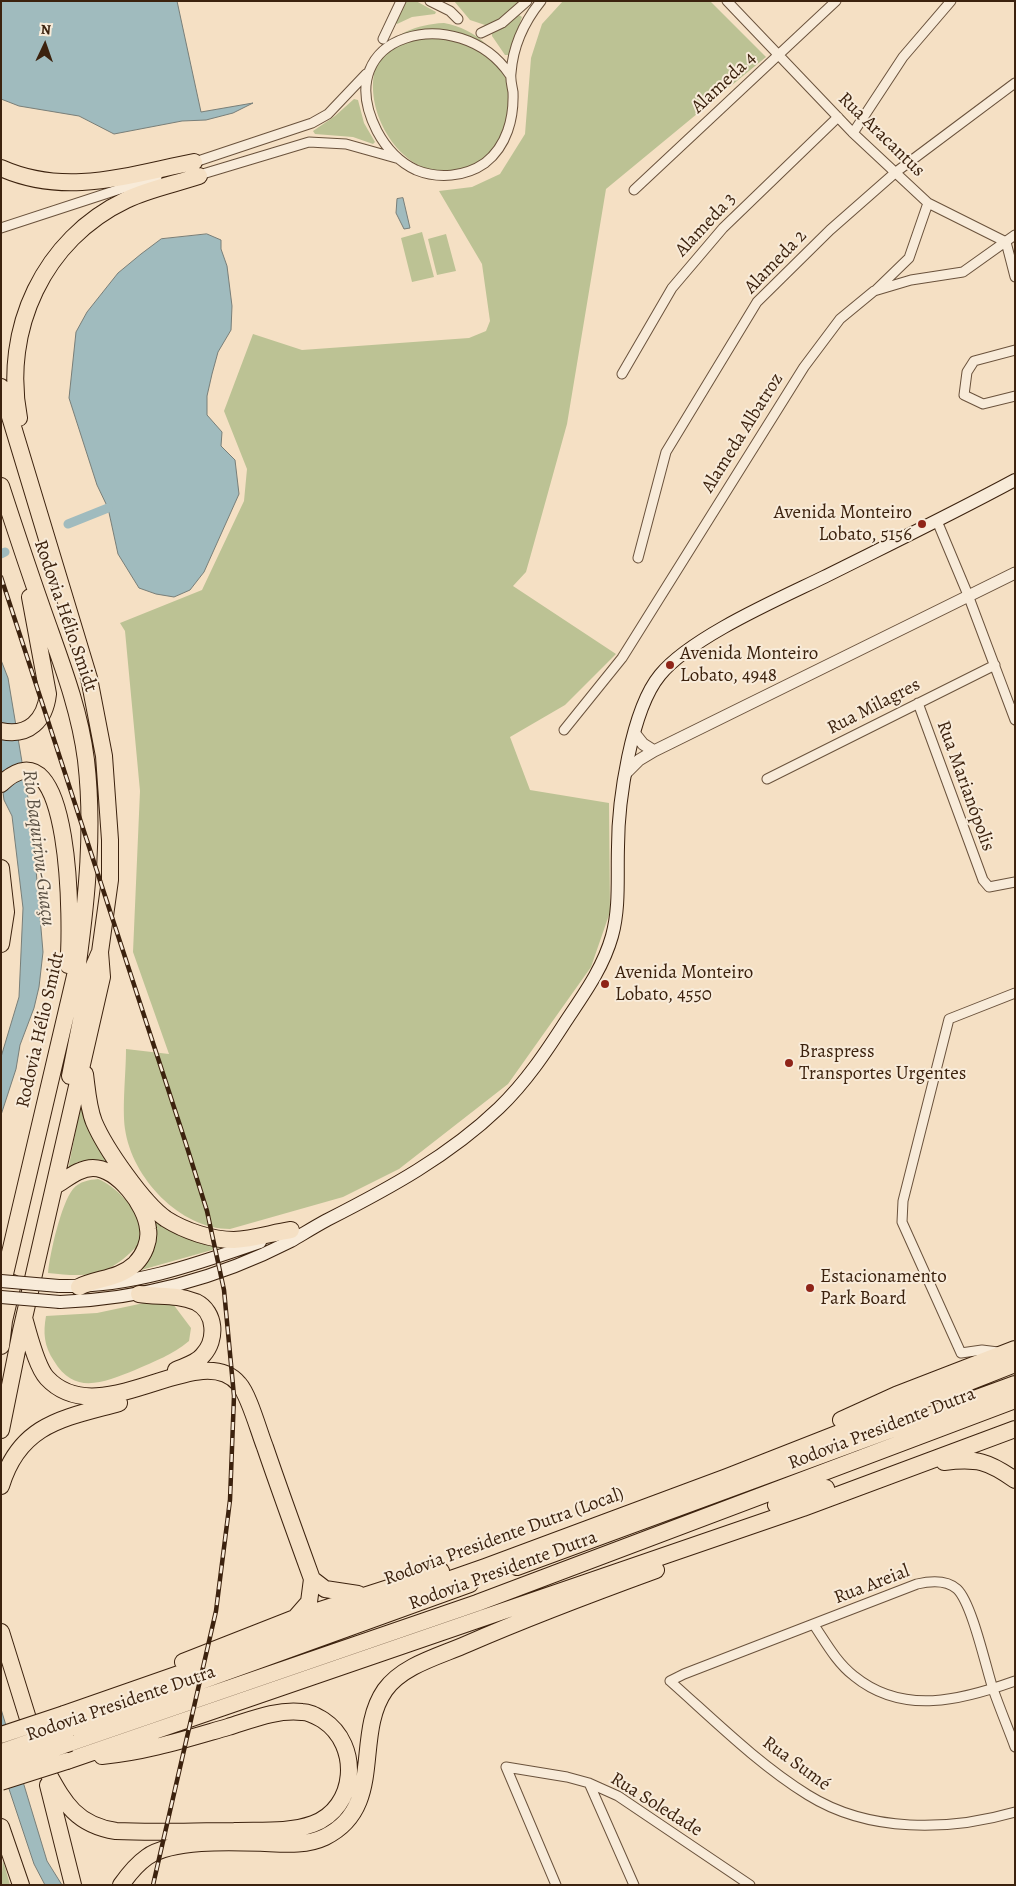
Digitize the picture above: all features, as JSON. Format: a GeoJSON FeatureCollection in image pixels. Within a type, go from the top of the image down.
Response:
{"type":"FeatureCollection","features":[{"type":"Feature","properties":{"kind":"highway"},"geometry":{"type":"LineString","coordinates":[[1,168],[43,182],[72,184],[102,182],[196,169]]}},
{"type":"Feature","properties":{"kind":"highway"},"geometry":{"type":"LineString","coordinates":[[35,493],[18,414],[14,382],[16,350],[21,326],[35,288],[52,260],[74,236],[99,215],[128,199],[196,169]]}},
{"type":"Feature","properties":{"kind":"highway","name":"Rodovia Hélio Smidt"},"geometry":{"type":"LineString","coordinates":[[1,387],[35,493],[89,678],[104,756],[110,840],[110,880],[100,952],[102,977],[24,1318],[1,1430]]}},
{"type":"Feature","properties":{"kind":"highway","name":"Rodovia Hélio Smidt"},"geometry":{"type":"LineString","coordinates":[[1,486],[66,676],[78,717],[88,787],[90,828],[84,918],[78,963],[1,1291]]}},
{"type":"Feature","properties":{"kind":"highway"},"geometry":{"type":"LineString","coordinates":[[1,731],[18,732],[27,730],[38,722],[44,712],[48,694],[17,536]]}},
{"type":"Feature","properties":{"kind":"highway"},"geometry":{"type":"LineString","coordinates":[[1,784],[18,772],[30,771],[40,774],[46,779],[57,813],[67,867],[70,934],[60,1039]]}},
{"type":"Feature","properties":{"kind":"highway"},"geometry":{"type":"LineString","coordinates":[[1,868],[6,912],[1,944]]}},
{"type":"Feature","properties":{"kind":"highway","name":"Rodovia Hélio Smidt"},"geometry":{"type":"LineString","coordinates":[[1,1387],[31,1262],[90,975],[100,952]]}},
{"type":"Feature","properties":{"kind":"highway"},"geometry":{"type":"LineString","coordinates":[[84,1062],[90,1107],[101,1136],[126,1175],[160,1214],[196,1233],[234,1240],[290,1230]]}},
{"type":"Feature","properties":{"kind":"highway"},"geometry":{"type":"LineString","coordinates":[[55,1186],[82,1170],[102,1168],[121,1180],[138,1204],[147,1224],[148,1242],[136,1262],[112,1277],[79,1287]]}},
{"type":"Feature","properties":{"kind":"highway"},"geometry":{"type":"LineString","coordinates":[[2,1344],[4,1321],[14,1280],[10,1256]]}},
{"type":"Feature","properties":{"kind":"highway"},"geometry":{"type":"LineString","coordinates":[[2,1344],[10,1322],[19,1281],[31,1262]]}},
{"type":"Feature","properties":{"kind":"highway"},"geometry":{"type":"LineString","coordinates":[[130,1389],[202,1357],[208,1348],[213,1331],[208,1312],[202,1306],[174,1295],[139,1294]]}},
{"type":"Feature","properties":{"kind":"highway"},"geometry":{"type":"LineString","coordinates":[[24,1318],[42,1370],[57,1386],[72,1394],[86,1398],[98,1398],[198,1372],[222,1374],[239,1383],[259,1432],[312,1579],[309,1602],[295,1618]]}},
{"type":"Feature","properties":{"kind":"highway"},"geometry":{"type":"LineString","coordinates":[[727,1477],[772,1451],[866,1408],[951,1374],[1011,1355]]}},
{"type":"Feature","properties":{"kind":"highway","name":"Rodovia Presidente Dutra (Local)"},"geometry":{"type":"LineString","coordinates":[[1,1735],[69,1741],[155,1682],[485,1567],[727,1477],[1011,1355]]}},
{"type":"Feature","properties":{"kind":"highway"},"geometry":{"type":"LineString","coordinates":[[1,1486],[16,1454],[31,1437],[51,1423],[62,1418],[196,1381],[209,1380],[225,1386],[236,1398],[259,1432]]}},
{"type":"Feature","properties":{"kind":"highway","name":"Rodovia Presidente Dutra"},"geometry":{"type":"LineString","coordinates":[[1,1767],[1015,1384]]}},
{"type":"Feature","properties":{"kind":"highway","name":"Rodovia Presidente Dutra"},"geometry":{"type":"LineString","coordinates":[[1,1782],[69,1741],[494,1597],[1015,1400]]}},
{"type":"Feature","properties":{"kind":"highway","name":"Rodovia Presidente Dutra"},"geometry":{"type":"LineString","coordinates":[[1,1752],[69,1741],[803,1508],[1015,1429]]}},
{"type":"Feature","properties":{"kind":"highway"},"geometry":{"type":"LineString","coordinates":[[917,1466],[963,1460],[980,1460],[993,1465],[1015,1480]]}},
{"type":"Feature","properties":{"kind":"highway"},"geometry":{"type":"LineString","coordinates":[[494,1597],[510,1598],[526,1595],[818,1490],[841,1485],[865,1485]]}},
{"type":"Feature","properties":{"kind":"highway"},"geometry":{"type":"LineString","coordinates":[[121,1885],[147,1857],[164,1850],[192,1845],[287,1845],[325,1837],[340,1826],[356,1808],[362,1792],[377,1705],[386,1689],[399,1676],[413,1667],[497,1631],[726,1545],[803,1508]]}},
{"type":"Feature","properties":{"kind":"highway"},"geometry":{"type":"LineString","coordinates":[[155,1682],[169,1670],[190,1658],[295,1618],[366,1594],[451,1569],[485,1567]]}},
{"type":"Feature","properties":{"kind":"highway"},"geometry":{"type":"LineString","coordinates":[[312,1579],[321,1587],[332,1591],[366,1594]]}},
{"type":"Feature","properties":{"kind":"highway"},"geometry":{"type":"LineString","coordinates":[[1,1632],[40,1759],[73,1885]]}},
{"type":"Feature","properties":{"kind":"highway"},"geometry":{"type":"LineString","coordinates":[[40,1759],[62,1798],[74,1814],[93,1825],[116,1831],[268,1831],[297,1828],[319,1822],[335,1808],[350,1777],[350,1759],[340,1737],[332,1727],[322,1720],[302,1712],[276,1714],[138,1751],[69,1741]]}},
{"type":"Feature","properties":{"kind":"highway"},"geometry":{"type":"LineString","coordinates":[[1,1827],[21,1885]]}},
{"type":"Feature","properties":{"kind":"main road"},"geometry":{"type":"LineString","coordinates":[[1,1297],[60,1302],[96,1301],[139,1294],[192,1281],[249,1260],[396,1185],[483,1122],[525,1080],[560,1031],[599,970],[612,936],[618,890],[618,832],[626,773],[634,734],[650,690],[670,665],[689,650],[775,601],[1015,480]]}},
{"type":"Feature","properties":{"kind":"main road"},"geometry":{"type":"LineString","coordinates":[[1,1281],[79,1287],[158,1275],[204,1262],[290,1230],[324,1222]]}},
{"type":"Feature","properties":{"kind":"street"},"geometry":{"type":"LineString","coordinates":[[380,46],[401,1]]}},
{"type":"Feature","properties":{"kind":"street"},"geometry":{"type":"LineString","coordinates":[[430,1],[450,11],[461,21],[441,17]]}},
{"type":"Feature","properties":{"kind":"street"},"geometry":{"type":"LineString","coordinates":[[398,29],[380,46],[372,57],[366,74],[366,96],[371,120],[396,158],[407,166],[435,176],[450,176],[467,172],[485,162],[503,142],[511,120],[513,90],[510,75],[504,60],[491,42],[478,31],[502,23],[528,1]]}},
{"type":"Feature","properties":{"kind":"street"},"geometry":{"type":"LineString","coordinates":[[510,75],[519,36],[541,1]]}},
{"type":"Feature","properties":{"kind":"street","name":"Rua Aracantus"},"geometry":{"type":"LineString","coordinates":[[727,1],[853,134],[928,203],[1006,242]]}},
{"type":"Feature","properties":{"kind":"street","name":"Alameda 4"},"geometry":{"type":"LineString","coordinates":[[634,190],[836,1]]}},
{"type":"Feature","properties":{"kind":"street"},"geometry":{"type":"LineString","coordinates":[[853,134],[903,57],[951,1]]}},
{"type":"Feature","properties":{"kind":"street"},"geometry":{"type":"LineString","coordinates":[[124,189],[196,169],[312,123],[328,114],[366,74]]}},
{"type":"Feature","properties":{"kind":"street","name":"Alameda 2"},"geometry":{"type":"LineString","coordinates":[[638,558],[666,452],[757,302],[830,230],[896,172],[1015,83]]}},
{"type":"Feature","properties":{"kind":"street","name":"Alameda 3"},"geometry":{"type":"LineString","coordinates":[[622,374],[672,288],[723,228],[838,117]]}},
{"type":"Feature","properties":{"kind":"street"},"geometry":{"type":"LineString","coordinates":[[1,228],[124,189],[196,169],[309,142],[346,144],[396,158]]}},
{"type":"Feature","properties":{"kind":"street"},"geometry":{"type":"LineString","coordinates":[[874,292],[909,258],[928,203]]}},
{"type":"Feature","properties":{"kind":"street","name":"Alameda Albatroz"},"geometry":{"type":"LineString","coordinates":[[564,730],[622,658],[804,367],[840,319],[874,292],[911,280],[963,272],[1015,235]]}},
{"type":"Feature","properties":{"kind":"street"},"geometry":{"type":"LineString","coordinates":[[1006,242],[1015,277]]}},
{"type":"Feature","properties":{"kind":"street"},"geometry":{"type":"LineString","coordinates":[[1015,350],[974,361],[967,372],[964,395],[983,404],[1015,396]]}},
{"type":"Feature","properties":{"kind":"street"},"geometry":{"type":"LineString","coordinates":[[937,521],[968,595],[1015,720]]}},
{"type":"Feature","properties":{"kind":"street"},"geometry":{"type":"LineString","coordinates":[[626,773],[639,760],[654,751],[1015,573]]}},
{"type":"Feature","properties":{"kind":"street","name":"Rua Milagres"},"geometry":{"type":"LineString","coordinates":[[767,778],[995,665]]}},
{"type":"Feature","properties":{"kind":"street","name":"Rua Marianópolis"},"geometry":{"type":"LineString","coordinates":[[918,704],[983,880],[989,887],[994,888],[1015,882]]}},
{"type":"Feature","properties":{"kind":"street"},"geometry":{"type":"LineString","coordinates":[[634,734],[643,744],[654,751]]}},
{"type":"Feature","properties":{"kind":"street"},"geometry":{"type":"LineString","coordinates":[[951,1374],[961,1353],[902,1222],[903,1202],[949,1019],[1015,993]]}},
{"type":"Feature","properties":{"kind":"street"},"geometry":{"type":"LineString","coordinates":[[961,1353],[982,1350],[1011,1355]]}},
{"type":"Feature","properties":{"kind":"street","name":"Rua Areial"},"geometry":{"type":"LineString","coordinates":[[670,1681],[917,1584],[945,1583],[956,1588],[965,1602],[993,1689],[1015,1747]]}},
{"type":"Feature","properties":{"kind":"street"},"geometry":{"type":"LineString","coordinates":[[814,1625],[834,1655],[853,1676],[874,1690],[921,1701],[944,1701],[993,1689],[1015,1681]]}},
{"type":"Feature","properties":{"kind":"street","name":"Rua Sumé"},"geometry":{"type":"LineString","coordinates":[[670,1681],[778,1774],[808,1796],[826,1805],[857,1816],[895,1823],[930,1826],[989,1819],[1015,1812]]}},
{"type":"Feature","properties":{"kind":"street","name":"Rua Soledade"},"geometry":{"type":"LineString","coordinates":[[556,1885],[506,1767],[549,1772],[590,1783],[618,1796],[750,1885]]}},
{"type":"Feature","properties":{"kind":"street"},"geometry":{"type":"LineString","coordinates":[[590,1783],[634,1885]]}},
{"type":"Feature","properties":{"kind":"green space"},"geometry":{"type":"Polygon","coordinates":[[[406,1],[416,1],[436,12],[435,14],[412,17],[397,24],[395,22],[406,1]]]}},
{"type":"Feature","properties":{"kind":"green space"},"geometry":{"type":"Polygon","coordinates":[[[454,1],[519,1],[496,22],[488,26],[470,20],[454,1]]]}},
{"type":"Feature","properties":{"kind":"green space"},"geometry":{"type":"Polygon","coordinates":[[[563,1],[710,1],[766,57],[606,189],[567,424],[526,572],[513,586],[616,654],[565,705],[510,737],[530,790],[609,803],[610,912],[591,967],[508,1084],[399,1169],[343,1197],[230,1229],[211,1227],[193,1220],[161,1197],[137,1165],[129,1147],[125,1129],[126,1049],[169,1054],[133,952],[140,791],[125,631],[120,623],[202,590],[244,501],[247,469],[224,411],[253,334],[302,350],[469,338],[486,331],[490,321],[482,264],[439,191],[472,187],[500,174],[525,134],[531,58],[542,24],[563,1]]]}},
{"type":"Feature","properties":{"kind":"green space"},"geometry":{"type":"Polygon","coordinates":[[[519,15],[522,17],[509,55],[505,55],[492,36],[492,32],[519,15]]]}},
{"type":"Feature","properties":{"kind":"green space"},"geometry":{"type":"Polygon","coordinates":[[[444,23],[467,30],[485,43],[493,52],[505,72],[510,103],[504,131],[494,147],[488,154],[455,171],[424,168],[398,149],[380,121],[373,88],[379,58],[402,34],[444,23]]]}},
{"type":"Feature","properties":{"kind":"green space"},"geometry":{"type":"Polygon","coordinates":[[[354,99],[358,100],[364,123],[375,142],[373,144],[353,137],[315,134],[313,131],[335,116],[354,99]]]}},
{"type":"Feature","properties":{"kind":"green space"},"geometry":{"type":"Polygon","coordinates":[[[422,232],[434,277],[412,282],[401,238],[422,232]]]}},
{"type":"Feature","properties":{"kind":"green space"},"geometry":{"type":"Polygon","coordinates":[[[446,234],[456,271],[437,275],[428,239],[446,234]]]}},
{"type":"Feature","properties":{"kind":"green space"},"geometry":{"type":"Polygon","coordinates":[[[82,1099],[159,1215],[244,1241],[141,1270],[153,1245],[151,1217],[85,1161],[77,1162],[68,1170],[82,1099]]]}},
{"type":"Feature","properties":{"kind":"green space"},"geometry":{"type":"Polygon","coordinates":[[[98,1179],[117,1191],[134,1211],[140,1226],[139,1244],[128,1255],[108,1269],[76,1275],[48,1273],[57,1229],[69,1196],[79,1184],[88,1180],[98,1179]]]}},
{"type":"Feature","properties":{"kind":"green space"},"geometry":{"type":"Polygon","coordinates":[[[158,1300],[173,1304],[191,1328],[189,1341],[163,1357],[135,1370],[101,1382],[81,1382],[71,1379],[62,1372],[48,1350],[45,1339],[46,1316],[97,1313],[158,1300]]]}},
{"type":"Feature","properties":{"kind":"green space"},"geometry":{"type":"Polygon","coordinates":[[[3,1860],[10,1885],[1,1885],[3,1860]]]}},
{"type":"Feature","properties":{"kind":"water"},"geometry":{"type":"Polygon","coordinates":[[[1,1],[177,1],[201,112],[253,103],[233,113],[206,120],[182,121],[114,134],[79,116],[19,106],[1,99],[1,1]]]}},
{"type":"Feature","properties":{"kind":"water"},"geometry":{"type":"Polygon","coordinates":[[[403,198],[410,228],[404,229],[396,213],[397,199],[403,198]]]}},
{"type":"Feature","properties":{"kind":"water"},"geometry":{"type":"Polygon","coordinates":[[[207,234],[221,240],[221,249],[227,266],[232,306],[231,330],[218,352],[207,396],[207,415],[222,432],[221,446],[235,460],[239,494],[204,572],[190,590],[174,597],[156,594],[139,588],[118,554],[108,508],[97,485],[69,398],[76,332],[87,312],[118,273],[161,239],[207,234]]]}},
{"type":"Feature","properties":{"kind":"water","name":"Rio Baquirivu-Guaçu"},"geometry":{"type":"Polygon","coordinates":[[[1,660],[8,678],[32,822],[43,952],[39,987],[34,1008],[20,1045],[16,1069],[1,1115],[1,1057],[19,997],[23,908],[12,816],[4,800],[1,776],[1,660]]]}},
{"type":"Feature","properties":{"kind":"water"},"geometry":{"type":"Polygon","coordinates":[[[1,1709],[47,1861],[62,1885],[45,1885],[34,1864],[1,1765],[1,1709]]]}},
{"type":"Feature","properties":{"kind":"waterway"},"geometry":{"type":"LineString","coordinates":[[68,524],[108,508]]}},
{"type":"Feature","properties":{"kind":"waterway"},"geometry":{"type":"LineString","coordinates":[[1,554],[5,552]]}},
{"type":"Feature","properties":{"kind":"railway"},"geometry":{"type":"LineString","coordinates":[[1,577],[207,1211],[224,1290],[234,1396],[230,1500],[216,1611],[153,1885]]}},
{"type":"Feature","properties":{"kind":"place","name":"Avenida Monteiro Lobato, 5156"},"geometry":{"type":"Point","coordinates":[922,524]}},
{"type":"Feature","properties":{"kind":"place","name":"Avenida Monteiro Lobato, 4948"},"geometry":{"type":"Point","coordinates":[670,665]}},
{"type":"Feature","properties":{"kind":"place","name":"Avenida Monteiro Lobato, 4550"},"geometry":{"type":"Point","coordinates":[605,984]}},
{"type":"Feature","properties":{"kind":"place","name":"Braspress Transportes Urgentes"},"geometry":{"type":"Point","coordinates":[789,1063]}},
{"type":"Feature","properties":{"kind":"place","name":"Estacionamento Park Board"},"geometry":{"type":"Point","coordinates":[810,1288]}}]}
